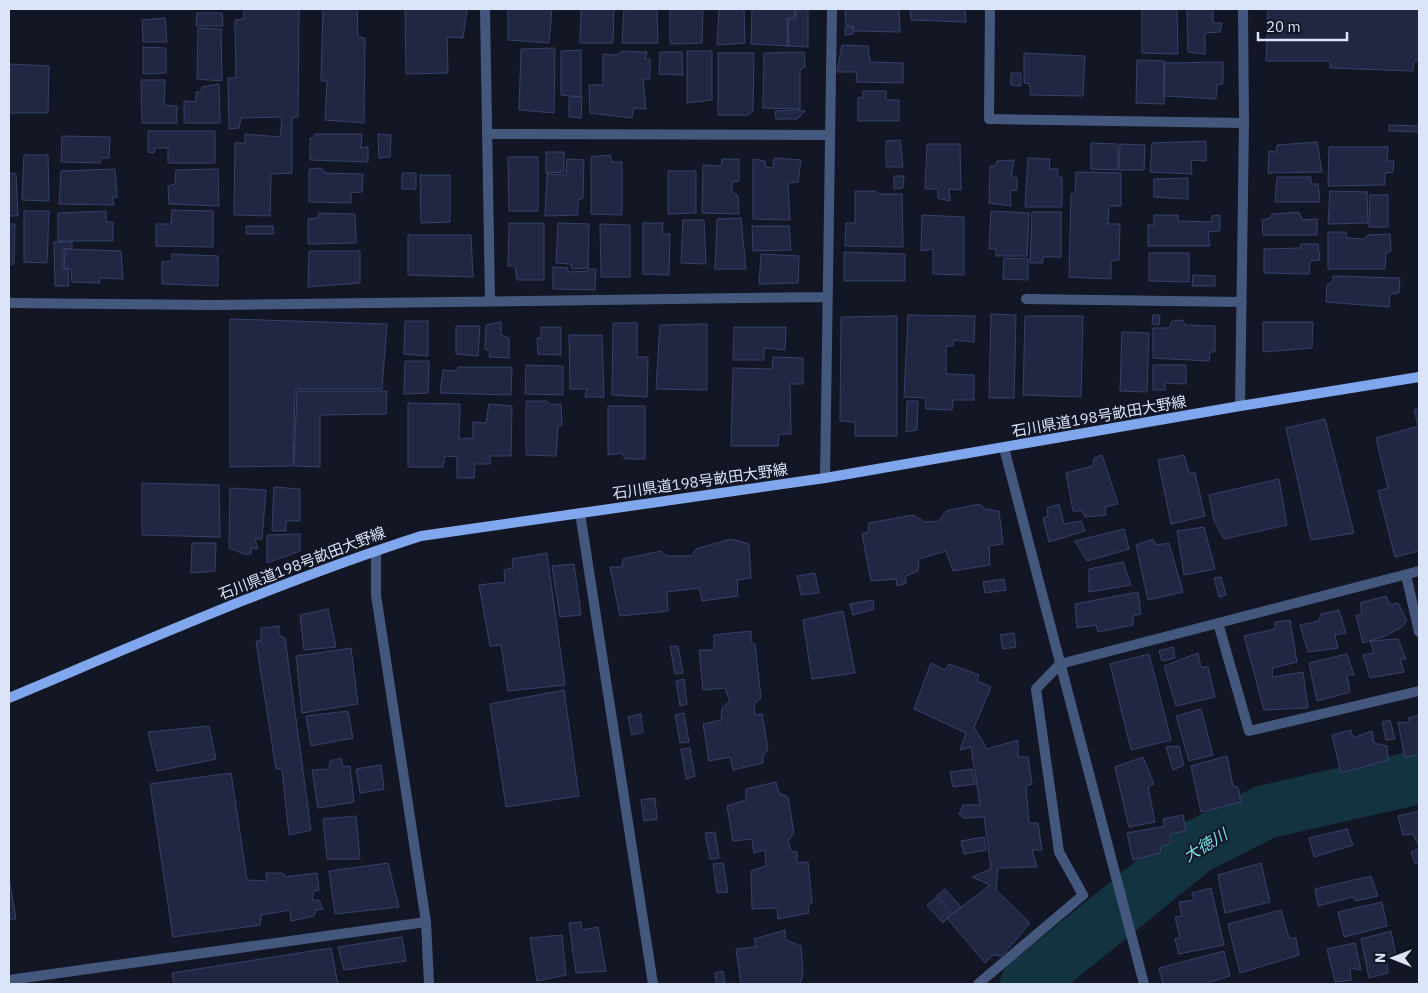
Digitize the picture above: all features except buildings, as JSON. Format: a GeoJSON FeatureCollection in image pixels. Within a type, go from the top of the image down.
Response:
{"type":"FeatureCollection","features":[{"type":"Feature","properties":{"kind":"main road","name":"石川県道198号畝田大野線"},"geometry":{"type":"LineString","coordinates":[[9,698],[234,604],[421,536],[825,478],[1419,377]]}},
{"type":"Feature","properties":{"kind":"street"},"geometry":{"type":"LineString","coordinates":[[485,9],[490,301]]}},
{"type":"Feature","properties":{"kind":"street"},"geometry":{"type":"LineString","coordinates":[[825,478],[832,9]]}},
{"type":"Feature","properties":{"kind":"street"},"geometry":{"type":"LineString","coordinates":[[990,9],[989,120],[1244,123]]}},
{"type":"Feature","properties":{"kind":"street"},"geometry":{"type":"LineString","coordinates":[[1240,406],[1244,123],[1243,9]]}},
{"type":"Feature","properties":{"kind":"street"},"geometry":{"type":"LineString","coordinates":[[487,134],[830,136]]}},
{"type":"Feature","properties":{"kind":"street"},"geometry":{"type":"LineString","coordinates":[[9,303],[214,305],[827,297]]}},
{"type":"Feature","properties":{"kind":"street"},"geometry":{"type":"LineString","coordinates":[[1026,299],[1242,302]]}},
{"type":"Feature","properties":{"kind":"street"},"geometry":{"type":"LineString","coordinates":[[1004,448],[1144,984]]}},
{"type":"Feature","properties":{"kind":"street"},"geometry":{"type":"LineString","coordinates":[[580,513],[653,984]]}},
{"type":"Feature","properties":{"kind":"street"},"geometry":{"type":"LineString","coordinates":[[376,551],[376,595],[426,922],[429,984]]}},
{"type":"Feature","properties":{"kind":"street"},"geometry":{"type":"LineString","coordinates":[[978,984],[1083,895],[1059,852],[1036,689],[1060,664],[1419,571]]}},
{"type":"Feature","properties":{"kind":"street"},"geometry":{"type":"LineString","coordinates":[[1406,575],[1419,632]]}},
{"type":"Feature","properties":{"kind":"street"},"geometry":{"type":"LineString","coordinates":[[1218,623],[1249,731],[1419,691]]}},
{"type":"Feature","properties":{"kind":"street"},"geometry":{"type":"LineString","coordinates":[[9,980],[426,922]]}},
{"type":"Feature","properties":{"kind":"waterway","name":"大徳川"},"geometry":{"type":"LineString","coordinates":[[1027,984],[1196,847],[1265,812],[1419,777]]}}]}
